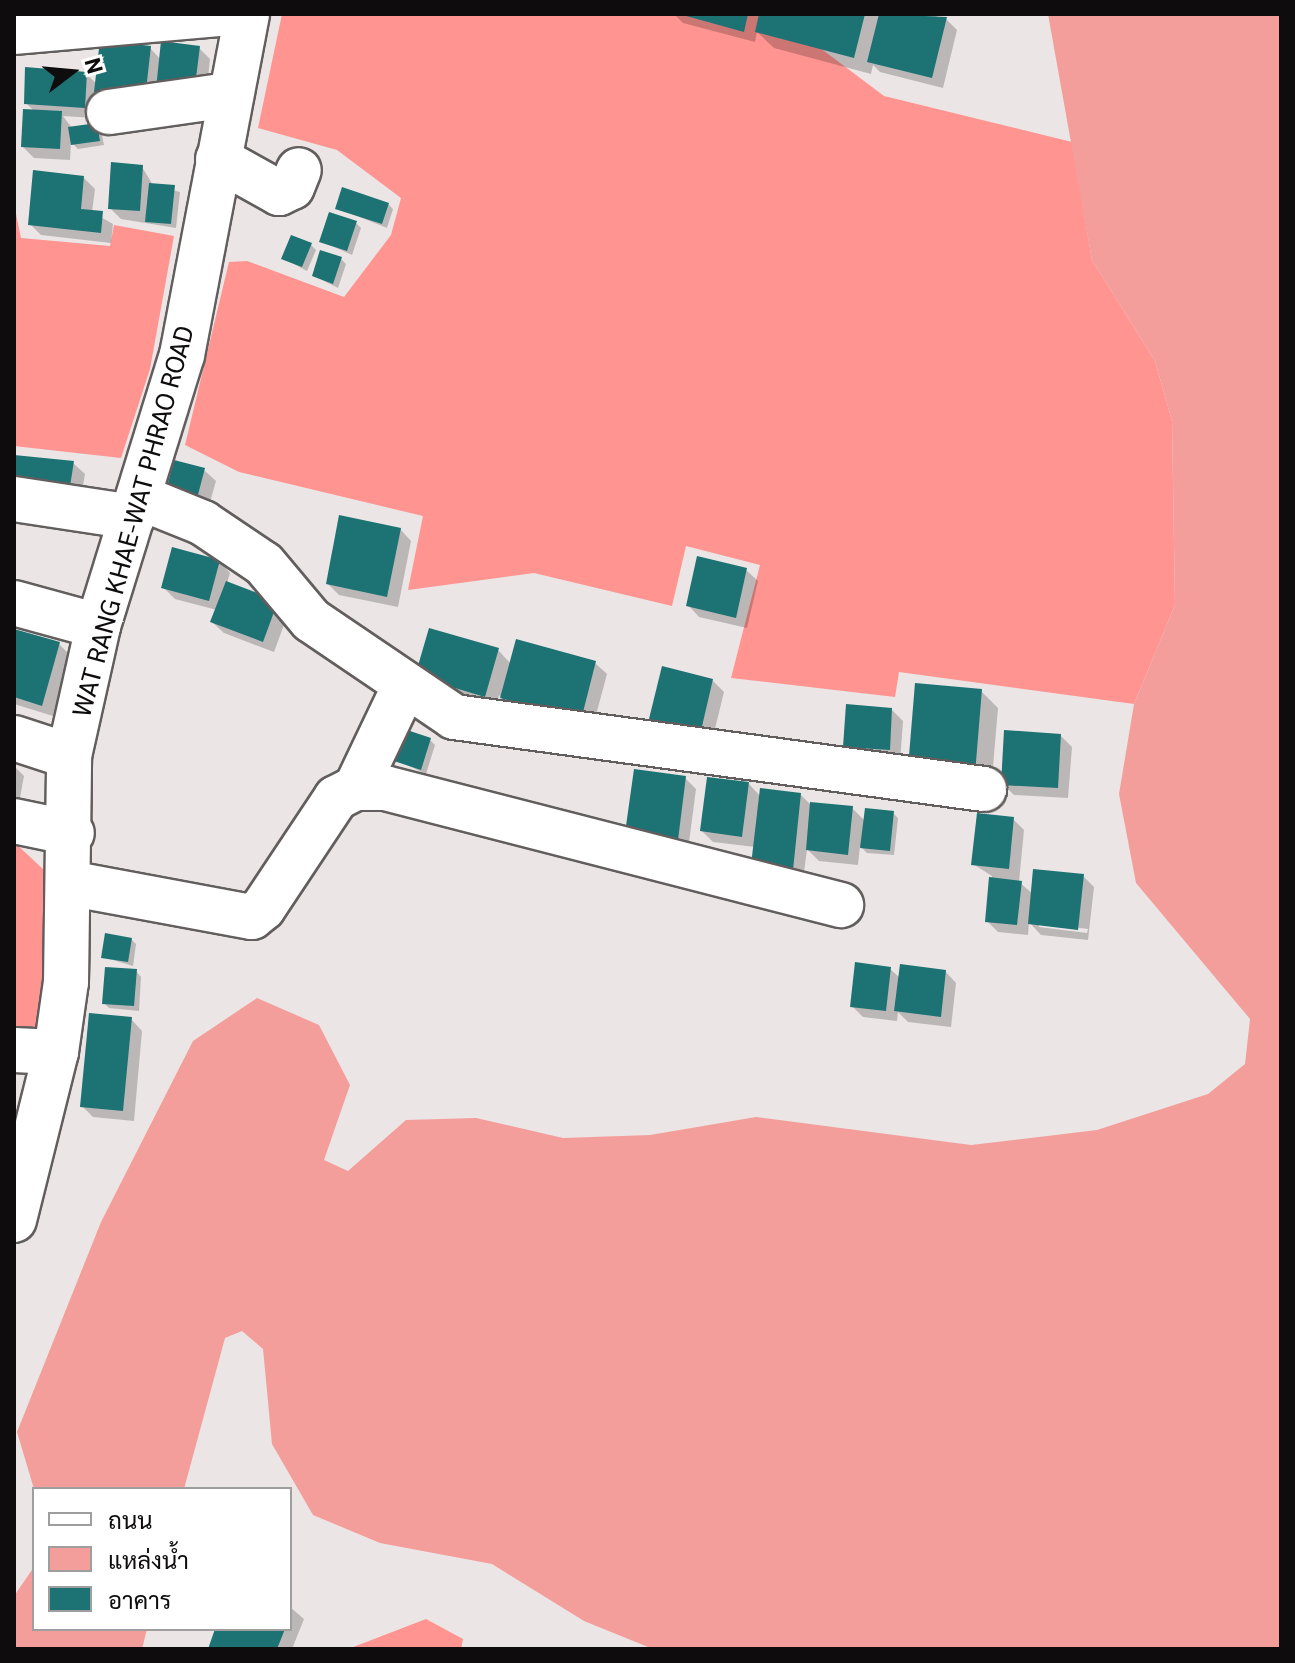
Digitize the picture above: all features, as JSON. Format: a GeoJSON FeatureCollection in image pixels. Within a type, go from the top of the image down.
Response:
{"type":"FeatureCollection","features":[{"type":"Feature","properties":{"kind":"street"},"geometry":{"type":"LineString","coordinates":[[14,32],[219,14]]}},
{"type":"Feature","properties":{"kind":"street","name":"WAT RANG KHAE-WAT PHRAO ROAD"},"geometry":{"type":"LineString","coordinates":[[14,1220],[35,1051],[66,982],[72,833],[69,756],[98,626],[182,355],[228,95],[247,14]]}},
{"type":"Feature","properties":{"kind":"street"},"geometry":{"type":"LineString","coordinates":[[109,112],[228,95]]}},
{"type":"Feature","properties":{"kind":"street"},"geometry":{"type":"LineString","coordinates":[[218,159],[279,193],[292,187],[299,170]]}},
{"type":"Feature","properties":{"kind":"street"},"geometry":{"type":"LineString","coordinates":[[14,499],[136,507],[203,523],[264,564],[311,620],[454,717],[984,789]]}},
{"type":"Feature","properties":{"kind":"street"},"geometry":{"type":"LineString","coordinates":[[14,603],[98,626]]}},
{"type":"Feature","properties":{"kind":"street"},"geometry":{"type":"LineString","coordinates":[[356,788],[397,702]]}},
{"type":"Feature","properties":{"kind":"street"},"geometry":{"type":"LineString","coordinates":[[14,738],[69,756]]}},
{"type":"Feature","properties":{"kind":"street"},"geometry":{"type":"LineString","coordinates":[[68,883],[252,917],[263,908],[336,798],[356,788],[385,788],[841,905]]}},
{"type":"Feature","properties":{"kind":"street"},"geometry":{"type":"LineString","coordinates":[[14,821],[72,833]]}},
{"type":"Feature","properties":{"kind":"shaded area"},"geometry":{"type":"Polygon","coordinates":[[[282,14],[775,14],[884,96],[1072,142],[1092,260],[1155,361],[1172,421],[1175,605],[1134,704],[899,672],[895,697],[731,678],[760,565],[686,546],[672,606],[534,573],[408,590],[423,516],[239,472],[185,445],[229,262],[247,261],[344,297],[391,235],[401,198],[337,150],[258,128],[282,14]]]}},
{"type":"Feature","properties":{"kind":"shaded area"},"geometry":{"type":"Polygon","coordinates":[[[14,204],[21,238],[110,246],[114,225],[174,236],[150,369],[121,458],[14,446],[14,204]]]}},
{"type":"Feature","properties":{"kind":"shaded area"},"geometry":{"type":"Polygon","coordinates":[[[14,842],[44,870],[54,988],[41,1035],[14,1036],[14,842]]]}},
{"type":"Feature","properties":{"kind":"shaded area"},"geometry":{"type":"Polygon","coordinates":[[[426,1619],[463,1639],[461,1649],[348,1649],[426,1619]]]}},
{"type":"Feature","properties":{"kind":"water"},"geometry":{"type":"Polygon","coordinates":[[[1048,14],[1281,14],[1281,1649],[653,1649],[584,1621],[492,1564],[380,1543],[313,1515],[272,1444],[263,1349],[242,1331],[225,1338],[185,1487],[33,1487],[17,1432],[101,1222],[193,1041],[257,998],[319,1025],[350,1085],[324,1160],[348,1171],[406,1120],[476,1118],[563,1138],[650,1135],[756,1117],[971,1145],[1097,1130],[1208,1094],[1245,1064],[1250,1019],[1136,883],[1119,794],[1134,704],[1175,605],[1172,421],[1155,361],[1092,260],[1048,14]]]}},
{"type":"Feature","properties":{"kind":"water"},"geometry":{"type":"Polygon","coordinates":[[[32,1570],[32,1631],[146,1631],[142,1649],[14,1649],[14,1596],[32,1570]]]}},
{"type":"Feature","properties":{"kind":"building"},"geometry":{"type":"Polygon","coordinates":[[[679,14],[748,14],[744,32],[679,14]]]}},
{"type":"Feature","properties":{"kind":"building"},"geometry":{"type":"Polygon","coordinates":[[[759,14],[865,14],[854,58],[755,32],[759,14]]]}},
{"type":"Feature","properties":{"kind":"building"},"geometry":{"type":"Polygon","coordinates":[[[879,14],[947,17],[932,78],[867,62],[879,14]]]}},
{"type":"Feature","properties":{"kind":"building"},"geometry":{"type":"Polygon","coordinates":[[[100,40],[151,46],[145,99],[94,92],[100,40]]]}},
{"type":"Feature","properties":{"kind":"building"},"geometry":{"type":"Polygon","coordinates":[[[161,41],[200,46],[194,94],[156,89],[161,41]]]}},
{"type":"Feature","properties":{"kind":"building"},"geometry":{"type":"Polygon","coordinates":[[[25,67],[87,72],[85,108],[24,104],[25,67]]]}},
{"type":"Feature","properties":{"kind":"building"},"geometry":{"type":"Polygon","coordinates":[[[23,109],[62,111],[60,149],[21,147],[23,109]]]}},
{"type":"Feature","properties":{"kind":"building"},"geometry":{"type":"Polygon","coordinates":[[[97,123],[100,141],[71,145],[68,127],[97,123]]]}},
{"type":"Feature","properties":{"kind":"building"},"geometry":{"type":"Polygon","coordinates":[[[111,162],[143,165],[140,211],[108,209],[111,162]]]}},
{"type":"Feature","properties":{"kind":"building"},"geometry":{"type":"Polygon","coordinates":[[[33,170],[84,176],[81,209],[103,211],[101,233],[28,225],[33,170]]]}},
{"type":"Feature","properties":{"kind":"building"},"geometry":{"type":"Polygon","coordinates":[[[149,183],[175,185],[171,224],[145,222],[149,183]]]}},
{"type":"Feature","properties":{"kind":"building"},"geometry":{"type":"Polygon","coordinates":[[[342,187],[389,203],[382,224],[335,209],[342,187]]]}},
{"type":"Feature","properties":{"kind":"building"},"geometry":{"type":"Polygon","coordinates":[[[329,212],[357,221],[347,251],[319,242],[329,212]]]}},
{"type":"Feature","properties":{"kind":"building"},"geometry":{"type":"Polygon","coordinates":[[[291,235],[312,243],[302,267],[281,259],[291,235]]]}},
{"type":"Feature","properties":{"kind":"building"},"geometry":{"type":"Polygon","coordinates":[[[320,250],[342,257],[333,284],[312,276],[320,250]]]}},
{"type":"Feature","properties":{"kind":"building"},"geometry":{"type":"Polygon","coordinates":[[[14,455],[74,461],[68,499],[14,494],[14,455]]]}},
{"type":"Feature","properties":{"kind":"building"},"geometry":{"type":"Polygon","coordinates":[[[174,460],[205,468],[194,510],[163,502],[174,460]]]}},
{"type":"Feature","properties":{"kind":"building"},"geometry":{"type":"Polygon","coordinates":[[[339,515],[401,528],[387,597],[326,584],[339,515]]]}},
{"type":"Feature","properties":{"kind":"building"},"geometry":{"type":"Polygon","coordinates":[[[172,547],[220,560],[209,601],[161,588],[172,547]]]}},
{"type":"Feature","properties":{"kind":"building"},"geometry":{"type":"Polygon","coordinates":[[[697,556],[747,568],[736,618],[686,606],[697,556]]]}},
{"type":"Feature","properties":{"kind":"building"},"geometry":{"type":"Polygon","coordinates":[[[226,581],[278,601],[263,642],[210,622],[226,581]]]}},
{"type":"Feature","properties":{"kind":"building"},"geometry":{"type":"Polygon","coordinates":[[[429,628],[499,648],[485,697],[415,676],[429,628]]]}},
{"type":"Feature","properties":{"kind":"building"},"geometry":{"type":"Polygon","coordinates":[[[14,629],[60,642],[42,706],[14,697],[14,629]]]}},
{"type":"Feature","properties":{"kind":"building"},"geometry":{"type":"Polygon","coordinates":[[[516,639],[596,661],[581,720],[500,698],[516,639]]]}},
{"type":"Feature","properties":{"kind":"building"},"geometry":{"type":"Polygon","coordinates":[[[662,666],[713,679],[700,735],[648,723],[662,666]]]}},
{"type":"Feature","properties":{"kind":"building"},"geometry":{"type":"Polygon","coordinates":[[[915,683],[982,689],[975,774],[908,768],[915,683]]]}},
{"type":"Feature","properties":{"kind":"building"},"geometry":{"type":"Polygon","coordinates":[[[846,704],[892,708],[890,750],[843,747],[846,704]]]}},
{"type":"Feature","properties":{"kind":"building"},"geometry":{"type":"Polygon","coordinates":[[[404,729],[431,738],[421,770],[394,761],[404,729]]]}},
{"type":"Feature","properties":{"kind":"building"},"geometry":{"type":"Polygon","coordinates":[[[1004,730],[1061,734],[1058,788],[1001,785],[1004,730]]]}},
{"type":"Feature","properties":{"kind":"building"},"geometry":{"type":"Polygon","coordinates":[[[634,769],[686,776],[678,840],[625,833],[634,769]]]}},
{"type":"Feature","properties":{"kind":"building"},"geometry":{"type":"Polygon","coordinates":[[[707,777],[749,782],[742,837],[700,831],[707,777]]]}},
{"type":"Feature","properties":{"kind":"building"},"geometry":{"type":"Polygon","coordinates":[[[760,788],[801,793],[793,870],[751,865],[760,788]]]}},
{"type":"Feature","properties":{"kind":"building"},"geometry":{"type":"Polygon","coordinates":[[[810,802],[853,806],[848,855],[806,850],[810,802]]]}},
{"type":"Feature","properties":{"kind":"building"},"geometry":{"type":"Polygon","coordinates":[[[865,808],[894,811],[890,851],[860,848],[865,808]]]}},
{"type":"Feature","properties":{"kind":"building"},"geometry":{"type":"Polygon","coordinates":[[[977,813],[1014,817],[1009,869],[971,865],[977,813]]]}},
{"type":"Feature","properties":{"kind":"building"},"geometry":{"type":"Polygon","coordinates":[[[1033,869],[1084,874],[1078,930],[1028,924],[1033,869]]]}},
{"type":"Feature","properties":{"kind":"building"},"geometry":{"type":"Polygon","coordinates":[[[989,877],[1022,881],[1017,925],[985,922],[989,877]]]}},
{"type":"Feature","properties":{"kind":"building"},"geometry":{"type":"Polygon","coordinates":[[[105,933],[132,938],[128,962],[101,958],[105,933]]]}},
{"type":"Feature","properties":{"kind":"building"},"geometry":{"type":"Polygon","coordinates":[[[855,962],[891,967],[886,1011],[850,1007],[855,962]]]}},
{"type":"Feature","properties":{"kind":"building"},"geometry":{"type":"Polygon","coordinates":[[[900,964],[946,970],[941,1017],[894,1011],[900,964]]]}},
{"type":"Feature","properties":{"kind":"building"},"geometry":{"type":"Polygon","coordinates":[[[105,967],[137,969],[134,1006],[102,1004],[105,967]]]}},
{"type":"Feature","properties":{"kind":"building"},"geometry":{"type":"Polygon","coordinates":[[[89,1013],[132,1017],[123,1111],[80,1107],[89,1013]]]}},
{"type":"Feature","properties":{"kind":"building"},"geometry":{"type":"Polygon","coordinates":[[[214,1631],[284,1631],[277,1649],[208,1649],[214,1631]]]}}]}
